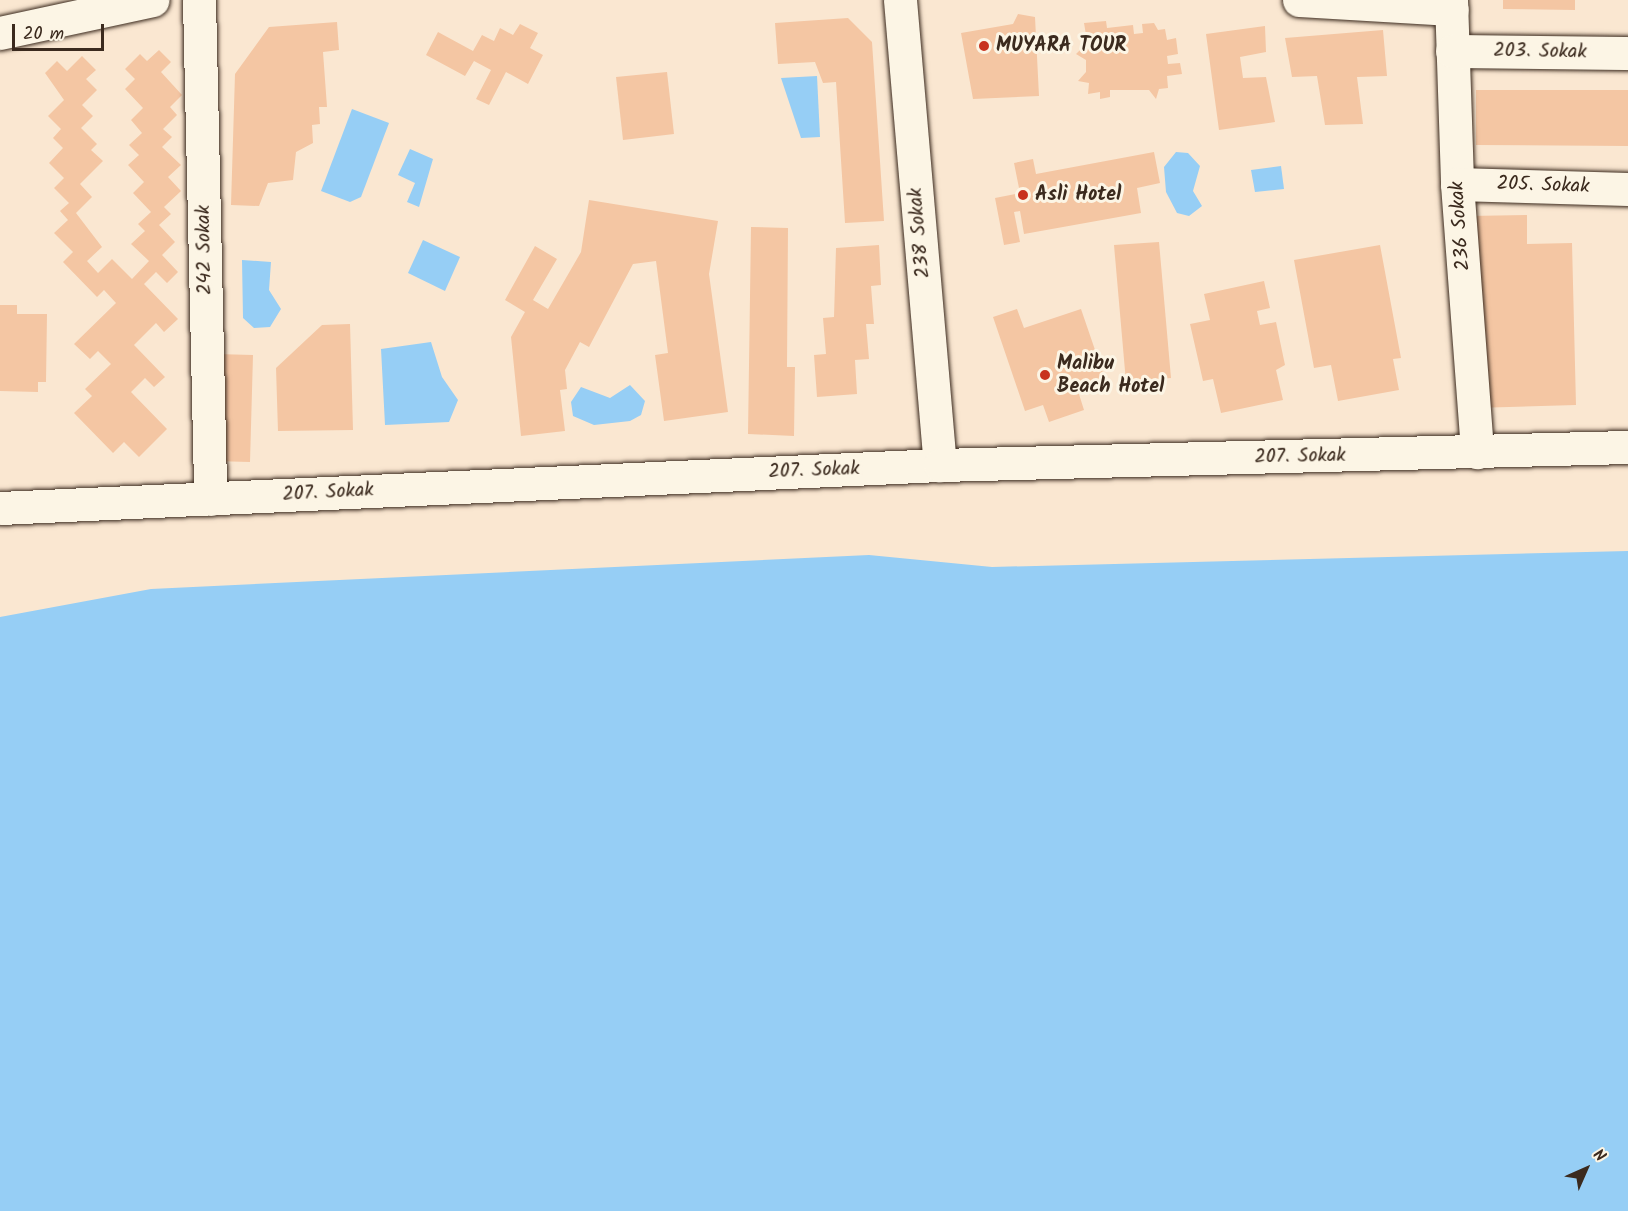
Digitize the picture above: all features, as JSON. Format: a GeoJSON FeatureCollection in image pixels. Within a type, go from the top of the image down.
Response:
{"type":"FeatureCollection","features":[{"type":"Feature","properties":{"kind":"street"},"geometry":{"type":"LineString","coordinates":[[0,33],[152,0]]}},
{"type":"Feature","properties":{"kind":"street","name":"242 Sokak"},"geometry":{"type":"LineString","coordinates":[[199,0],[210,499]]}},
{"type":"Feature","properties":{"kind":"street","name":"238 Sokak"},"geometry":{"type":"LineString","coordinates":[[900,0],[940,465]]}},
{"type":"Feature","properties":{"kind":"street"},"geometry":{"type":"LineString","coordinates":[[1299,0],[1451,4]]}},
{"type":"Feature","properties":{"kind":"street","name":"236 Sokak"},"geometry":{"type":"LineString","coordinates":[[1451,4],[1457,184],[1477,452]]}},
{"type":"Feature","properties":{"kind":"street","name":"203. Sokak"},"geometry":{"type":"LineString","coordinates":[[1452,51],[1628,53]]}},
{"type":"Feature","properties":{"kind":"street","name":"205. Sokak"},"geometry":{"type":"LineString","coordinates":[[1457,184],[1628,189]]}},
{"type":"Feature","properties":{"kind":"street","name":"207. Sokak"},"geometry":{"type":"LineString","coordinates":[[0,508],[940,465],[1628,447]]}},
{"type":"Feature","properties":{"kind":"water"},"geometry":{"type":"Polygon","coordinates":[[[817,76],[820,137],[801,138],[781,78],[817,76]]]}},
{"type":"Feature","properties":{"kind":"water"},"geometry":{"type":"Polygon","coordinates":[[[352,109],[389,123],[361,197],[350,202],[321,191],[352,109]]]}},
{"type":"Feature","properties":{"kind":"water"},"geometry":{"type":"Polygon","coordinates":[[[410,149],[433,159],[419,207],[407,202],[415,183],[398,175],[410,149]]]}},
{"type":"Feature","properties":{"kind":"water"},"geometry":{"type":"Polygon","coordinates":[[[1176,152],[1188,153],[1200,166],[1193,191],[1202,206],[1189,216],[1177,213],[1166,192],[1164,167],[1176,152]]]}},
{"type":"Feature","properties":{"kind":"water"},"geometry":{"type":"Polygon","coordinates":[[[1281,166],[1284,189],[1255,192],[1251,170],[1281,166]]]}},
{"type":"Feature","properties":{"kind":"water"},"geometry":{"type":"Polygon","coordinates":[[[423,240],[460,257],[445,291],[408,273],[423,240]]]}},
{"type":"Feature","properties":{"kind":"water"},"geometry":{"type":"Polygon","coordinates":[[[242,260],[271,262],[269,290],[281,309],[270,327],[254,328],[243,318],[242,260]]]}},
{"type":"Feature","properties":{"kind":"water"},"geometry":{"type":"Polygon","coordinates":[[[431,342],[442,377],[458,400],[449,422],[385,425],[381,349],[431,342]]]}},
{"type":"Feature","properties":{"kind":"water"},"geometry":{"type":"Polygon","coordinates":[[[630,385],[645,401],[641,415],[630,421],[594,425],[573,416],[571,402],[581,387],[610,398],[630,385]]]}},
{"type":"Feature","properties":{"kind":"water"},"geometry":{"type":"Polygon","coordinates":[[[1628,551],[1628,1211],[0,1211],[0,617],[151,589],[869,555],[992,567],[1628,551]]]}},
{"type":"Feature","properties":{"kind":"building"},"geometry":{"type":"Polygon","coordinates":[[[1503,0],[1575,0],[1575,10],[1503,9],[1503,0]]]}},
{"type":"Feature","properties":{"kind":"building"},"geometry":{"type":"Polygon","coordinates":[[[1018,14],[1035,17],[1039,96],[973,99],[961,33],[1013,24],[1018,14]]]}},
{"type":"Feature","properties":{"kind":"building"},"geometry":{"type":"Polygon","coordinates":[[[848,18],[872,42],[884,221],[845,223],[836,82],[823,83],[815,62],[778,64],[775,23],[848,18]]]}},
{"type":"Feature","properties":{"kind":"building"},"geometry":{"type":"Polygon","coordinates":[[[1106,21],[1107,28],[1133,25],[1134,34],[1143,33],[1142,24],[1154,23],[1158,30],[1165,29],[1167,40],[1176,38],[1178,54],[1167,56],[1168,64],[1180,63],[1182,74],[1167,76],[1168,88],[1159,89],[1156,99],[1149,90],[1110,90],[1110,97],[1100,99],[1100,92],[1088,94],[1089,83],[1078,81],[1086,72],[1086,60],[1076,54],[1082,48],[1080,36],[1086,35],[1084,23],[1106,21]]]}},
{"type":"Feature","properties":{"kind":"building"},"geometry":{"type":"Polygon","coordinates":[[[337,22],[339,50],[323,52],[327,107],[319,107],[320,124],[312,125],[313,143],[296,152],[293,180],[268,183],[259,206],[231,205],[235,74],[269,27],[337,22]]]}},
{"type":"Feature","properties":{"kind":"building"},"geometry":{"type":"Polygon","coordinates":[[[520,24],[538,33],[530,48],[543,55],[528,84],[506,72],[489,105],[476,99],[491,70],[474,61],[465,76],[426,55],[438,32],[473,51],[482,35],[494,41],[500,28],[513,35],[520,24]]]}},
{"type":"Feature","properties":{"kind":"building"},"geometry":{"type":"Polygon","coordinates":[[[1265,26],[1266,52],[1240,57],[1243,78],[1266,77],[1275,122],[1219,130],[1206,34],[1265,26]]]}},
{"type":"Feature","properties":{"kind":"building"},"geometry":{"type":"Polygon","coordinates":[[[1383,30],[1387,76],[1357,77],[1363,124],[1325,125],[1317,76],[1292,77],[1285,38],[1383,30]]]}},
{"type":"Feature","properties":{"kind":"building"},"geometry":{"type":"Polygon","coordinates":[[[159,50],[171,62],[161,72],[182,95],[170,107],[177,115],[163,129],[172,137],[162,147],[181,165],[168,177],[181,191],[164,207],[171,214],[159,225],[175,242],[162,255],[178,272],[167,283],[156,272],[144,284],[178,319],[164,332],[156,323],[134,345],[165,377],[154,387],[145,378],[131,392],[167,429],[139,457],[124,442],[113,453],[74,413],[92,396],[85,389],[111,364],[98,351],[90,359],[74,344],[116,303],[104,290],[97,297],[63,262],[73,252],[54,233],[68,220],[60,211],[69,203],[54,188],[64,178],[49,163],[63,148],[53,138],[61,129],[48,116],[64,100],[45,73],[57,61],[67,71],[82,56],[96,70],[86,79],[97,90],[82,105],[93,116],[81,128],[97,144],[91,150],[103,161],[80,184],[92,197],[76,213],[102,247],[87,261],[98,273],[112,259],[132,279],[149,261],[131,244],[145,231],[138,224],[151,212],[133,193],[144,182],[128,165],[139,155],[129,145],[142,133],[131,120],[143,108],[125,89],[135,79],[125,69],[140,54],[147,61],[159,50]]]}},
{"type":"Feature","properties":{"kind":"building"},"geometry":{"type":"Polygon","coordinates":[[[667,72],[674,134],[623,140],[616,77],[667,72]]]}},
{"type":"Feature","properties":{"kind":"building"},"geometry":{"type":"Polygon","coordinates":[[[1476,90],[1628,90],[1628,146],[1476,145],[1476,90]]]}},
{"type":"Feature","properties":{"kind":"building"},"geometry":{"type":"Polygon","coordinates":[[[1154,152],[1160,183],[1137,188],[1141,213],[1024,234],[1020,211],[1014,212],[1020,242],[1004,245],[995,198],[1020,193],[1014,163],[1033,159],[1036,174],[1154,152]]]}},
{"type":"Feature","properties":{"kind":"building"},"geometry":{"type":"Polygon","coordinates":[[[589,200],[718,221],[709,274],[728,412],[664,421],[655,355],[668,353],[656,261],[633,264],[589,347],[580,342],[565,370],[567,389],[560,390],[565,431],[521,436],[511,337],[525,312],[505,300],[535,246],[557,259],[533,300],[548,309],[581,252],[589,200]]]}},
{"type":"Feature","properties":{"kind":"building"},"geometry":{"type":"Polygon","coordinates":[[[1527,215],[1527,244],[1572,243],[1576,405],[1474,408],[1470,216],[1527,215]]]}},
{"type":"Feature","properties":{"kind":"building"},"geometry":{"type":"Polygon","coordinates":[[[751,227],[788,228],[787,367],[795,367],[794,436],[748,434],[751,227]]]}},
{"type":"Feature","properties":{"kind":"building"},"geometry":{"type":"Polygon","coordinates":[[[1159,242],[1171,378],[1126,382],[1114,245],[1159,242]]]}},
{"type":"Feature","properties":{"kind":"building"},"geometry":{"type":"Polygon","coordinates":[[[879,245],[881,285],[871,286],[874,324],[866,324],[869,359],[855,360],[857,394],[817,397],[814,355],[826,354],[823,318],[834,317],[836,248],[879,245]]]}},
{"type":"Feature","properties":{"kind":"building"},"geometry":{"type":"Polygon","coordinates":[[[1380,245],[1401,358],[1393,359],[1399,390],[1338,401],[1331,365],[1314,368],[1294,260],[1380,245]]]}},
{"type":"Feature","properties":{"kind":"building"},"geometry":{"type":"Polygon","coordinates":[[[1264,281],[1270,308],[1257,311],[1260,325],[1276,322],[1285,365],[1276,370],[1283,400],[1221,413],[1213,379],[1203,381],[1190,324],[1210,320],[1204,294],[1264,281]]]}},
{"type":"Feature","properties":{"kind":"building"},"geometry":{"type":"Polygon","coordinates":[[[0,305],[17,305],[17,314],[47,314],[46,382],[38,382],[38,392],[0,391],[0,305]]]}},
{"type":"Feature","properties":{"kind":"building"},"geometry":{"type":"Polygon","coordinates":[[[1017,309],[1024,328],[1081,309],[1106,382],[1078,391],[1084,410],[1049,422],[1043,405],[1025,411],[993,317],[1017,309]]]}},
{"type":"Feature","properties":{"kind":"building"},"geometry":{"type":"Polygon","coordinates":[[[350,324],[353,430],[278,431],[276,368],[322,325],[350,324]]]}},
{"type":"Feature","properties":{"kind":"building"},"geometry":{"type":"Polygon","coordinates":[[[216,354],[253,355],[250,462],[213,461],[216,354]]]}},
{"type":"Feature","properties":{"kind":"place","name":"MUYARA TOUR"},"geometry":{"type":"Point","coordinates":[984,46]}},
{"type":"Feature","properties":{"kind":"place","name":"Asli Hotel"},"geometry":{"type":"Point","coordinates":[1023,195]}},
{"type":"Feature","properties":{"kind":"place","name":"Malibu Beach Hotel"},"geometry":{"type":"Point","coordinates":[1045,375]}}]}
